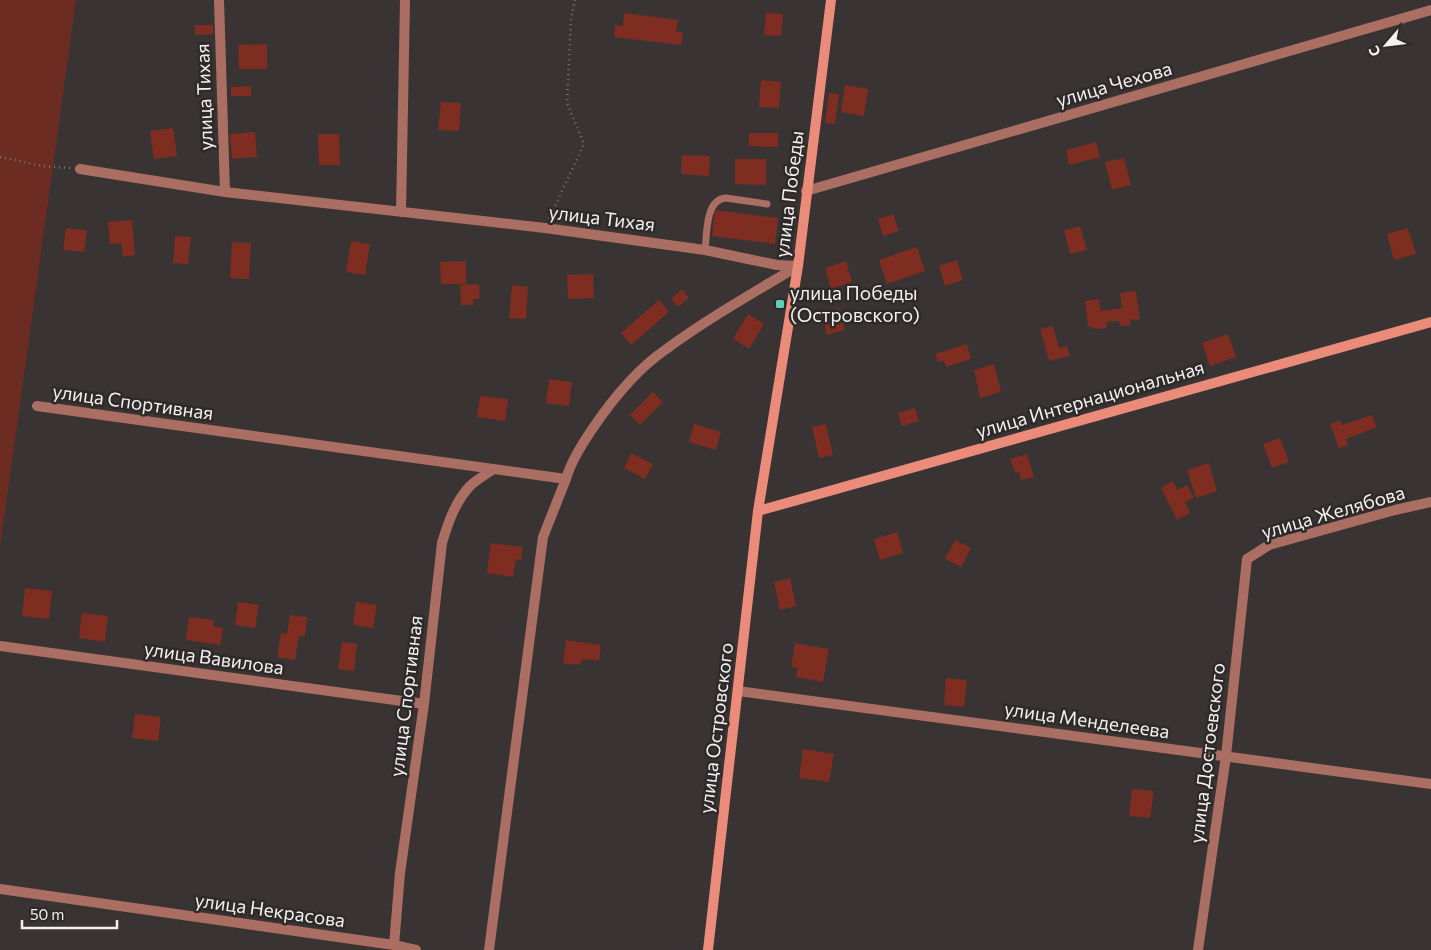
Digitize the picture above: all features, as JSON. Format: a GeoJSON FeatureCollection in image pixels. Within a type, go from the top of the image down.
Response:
{"type":"FeatureCollection","features":[{"type":"Feature","properties":{"kind":"main road","name":"улица Победы"},"geometry":{"type":"LineString","coordinates":[[758,510],[798,266],[831,0]]}},
{"type":"Feature","properties":{"kind":"main road","name":"улица Интернациональная"},"geometry":{"type":"LineString","coordinates":[[758,510],[1431,322]]}},
{"type":"Feature","properties":{"kind":"main road","name":"улица Островского"},"geometry":{"type":"LineString","coordinates":[[708,950],[758,510]]}},
{"type":"Feature","properties":{"kind":"street","name":"улица Тихая"},"geometry":{"type":"LineString","coordinates":[[219,0],[225,192]]}},
{"type":"Feature","properties":{"kind":"street"},"geometry":{"type":"LineString","coordinates":[[402,212],[405,0]]}},
{"type":"Feature","properties":{"kind":"street","name":"улица Чехова"},"geometry":{"type":"LineString","coordinates":[[806,191],[1431,10]]}},
{"type":"Feature","properties":{"kind":"street","name":"улица Тихая"},"geometry":{"type":"LineString","coordinates":[[80,169],[225,192],[544,228],[706,250],[777,265],[798,266]]}},
{"type":"Feature","properties":{"kind":"street"},"geometry":{"type":"LineString","coordinates":[[489,950],[543,538],[569,468],[582,444],[603,413],[629,382],[663,350],[798,266]]}},
{"type":"Feature","properties":{"kind":"street","name":"улица Спортивная"},"geometry":{"type":"LineString","coordinates":[[37,406],[566,479]]}},
{"type":"Feature","properties":{"kind":"street","name":"улица Спортивная"},"geometry":{"type":"LineString","coordinates":[[394,945],[400,873],[424,704],[444,537],[448,524],[462,497],[471,485],[492,470]]}},
{"type":"Feature","properties":{"kind":"street","name":"улица Желябова"},"geometry":{"type":"LineString","coordinates":[[1247,559],[1269,545],[1395,510],[1431,502]]}},
{"type":"Feature","properties":{"kind":"street","name":"улица Достоевского"},"geometry":{"type":"LineString","coordinates":[[1198,950],[1226,756],[1247,559]]}},
{"type":"Feature","properties":{"kind":"street","name":"улица Вавилова"},"geometry":{"type":"LineString","coordinates":[[0,646],[424,704]]}},
{"type":"Feature","properties":{"kind":"street","name":"улица Менделеева"},"geometry":{"type":"LineString","coordinates":[[738,691],[1431,784]]}},
{"type":"Feature","properties":{"kind":"street","name":"улица Некрасова"},"geometry":{"type":"LineString","coordinates":[[0,889],[394,945],[416,950]]}},
{"type":"Feature","properties":{"kind":"lane"},"geometry":{"type":"LineString","coordinates":[[706,250],[710,209],[721,198],[768,204]]}},
{"type":"Feature","properties":{"kind":"path"},"geometry":{"type":"LineString","coordinates":[[544,228],[584,144],[567,103],[571,19],[575,0]]}},
{"type":"Feature","properties":{"kind":"path"},"geometry":{"type":"LineString","coordinates":[[0,157],[43,166],[80,169]]}},
{"type":"Feature","properties":{"kind":"shaded area"},"geometry":{"type":"Polygon","coordinates":[[[0,0],[76,0],[0,548],[0,0]]]}},
{"type":"Feature","properties":{"kind":"building"},"geometry":{"type":"Polygon","coordinates":[[[624,13],[678,20],[676,32],[683,32],[681,45],[614,37],[615,25],[623,26],[624,13]]]}},
{"type":"Feature","properties":{"kind":"building"},"geometry":{"type":"Polygon","coordinates":[[[766,13],[783,14],[781,36],[764,35],[766,13]]]}},
{"type":"Feature","properties":{"kind":"building"},"geometry":{"type":"Polygon","coordinates":[[[194,25],[213,25],[213,34],[195,35],[194,25]]]}},
{"type":"Feature","properties":{"kind":"building"},"geometry":{"type":"Polygon","coordinates":[[[267,44],[267,69],[239,69],[238,45],[267,44]]]}},
{"type":"Feature","properties":{"kind":"building"},"geometry":{"type":"Polygon","coordinates":[[[761,80],[781,82],[779,108],[759,107],[761,80]]]}},
{"type":"Feature","properties":{"kind":"building"},"geometry":{"type":"Polygon","coordinates":[[[845,85],[868,89],[864,116],[841,112],[845,85]]]}},
{"type":"Feature","properties":{"kind":"building"},"geometry":{"type":"Polygon","coordinates":[[[251,86],[251,96],[231,96],[231,87],[251,86]]]}},
{"type":"Feature","properties":{"kind":"building"},"geometry":{"type":"Polygon","coordinates":[[[829,93],[839,94],[835,124],[825,123],[829,93]]]}},
{"type":"Feature","properties":{"kind":"building"},"geometry":{"type":"Polygon","coordinates":[[[441,102],[461,103],[459,131],[438,130],[441,102]]]}},
{"type":"Feature","properties":{"kind":"building"},"geometry":{"type":"Polygon","coordinates":[[[173,128],[177,156],[154,159],[150,131],[173,128]]]}},
{"type":"Feature","properties":{"kind":"building"},"geometry":{"type":"Polygon","coordinates":[[[255,132],[257,157],[232,159],[230,134],[255,132]]]}},
{"type":"Feature","properties":{"kind":"building"},"geometry":{"type":"Polygon","coordinates":[[[749,133],[778,133],[778,147],[749,146],[749,133]]]}},
{"type":"Feature","properties":{"kind":"building"},"geometry":{"type":"Polygon","coordinates":[[[318,134],[339,134],[340,165],[319,165],[318,134]]]}},
{"type":"Feature","properties":{"kind":"building"},"geometry":{"type":"Polygon","coordinates":[[[1096,142],[1100,157],[1069,165],[1066,150],[1096,142]]]}},
{"type":"Feature","properties":{"kind":"building"},"geometry":{"type":"Polygon","coordinates":[[[682,155],[710,156],[709,176],[681,174],[682,155]]]}},
{"type":"Feature","properties":{"kind":"building"},"geometry":{"type":"Polygon","coordinates":[[[1124,158],[1131,185],[1112,190],[1105,162],[1124,158]]]}},
{"type":"Feature","properties":{"kind":"building"},"geometry":{"type":"Polygon","coordinates":[[[735,159],[766,159],[766,185],[735,184],[735,159]]]}},
{"type":"Feature","properties":{"kind":"building"},"geometry":{"type":"Polygon","coordinates":[[[715,210],[778,218],[775,244],[712,236],[715,210]]]}},
{"type":"Feature","properties":{"kind":"building"},"geometry":{"type":"Polygon","coordinates":[[[893,214],[899,231],[883,236],[878,219],[893,214]]]}},
{"type":"Feature","properties":{"kind":"building"},"geometry":{"type":"Polygon","coordinates":[[[132,220],[135,255],[123,257],[121,243],[110,244],[108,222],[132,220]]]}},
{"type":"Feature","properties":{"kind":"building"},"geometry":{"type":"Polygon","coordinates":[[[1080,226],[1087,250],[1070,254],[1064,230],[1080,226]]]}},
{"type":"Feature","properties":{"kind":"building"},"geometry":{"type":"Polygon","coordinates":[[[66,228],[87,230],[84,252],[63,250],[66,228]]]}},
{"type":"Feature","properties":{"kind":"building"},"geometry":{"type":"Polygon","coordinates":[[[1408,228],[1416,254],[1394,260],[1387,234],[1408,228]]]}},
{"type":"Feature","properties":{"kind":"building"},"geometry":{"type":"Polygon","coordinates":[[[175,236],[191,237],[188,264],[173,263],[175,236]]]}},
{"type":"Feature","properties":{"kind":"building"},"geometry":{"type":"Polygon","coordinates":[[[351,241],[370,244],[365,275],[346,272],[351,241]]]}},
{"type":"Feature","properties":{"kind":"building"},"geometry":{"type":"Polygon","coordinates":[[[232,242],[251,243],[249,279],[230,278],[232,242]]]}},
{"type":"Feature","properties":{"kind":"building"},"geometry":{"type":"Polygon","coordinates":[[[917,247],[925,271],[887,284],[879,260],[917,247]]]}},
{"type":"Feature","properties":{"kind":"building"},"geometry":{"type":"Polygon","coordinates":[[[957,260],[963,280],[945,286],[939,266],[957,260]]]}},
{"type":"Feature","properties":{"kind":"building"},"geometry":{"type":"Polygon","coordinates":[[[466,261],[466,284],[441,284],[440,262],[466,261]]]}},
{"type":"Feature","properties":{"kind":"building"},"geometry":{"type":"Polygon","coordinates":[[[846,261],[852,282],[831,289],[825,268],[846,261]]]}},
{"type":"Feature","properties":{"kind":"building"},"geometry":{"type":"Polygon","coordinates":[[[593,274],[594,298],[568,299],[567,275],[593,274]]]}},
{"type":"Feature","properties":{"kind":"building"},"geometry":{"type":"Polygon","coordinates":[[[479,284],[480,299],[473,299],[473,305],[461,305],[460,285],[479,284]]]}},
{"type":"Feature","properties":{"kind":"building"},"geometry":{"type":"Polygon","coordinates":[[[512,285],[528,287],[526,319],[509,318],[512,285]]]}},
{"type":"Feature","properties":{"kind":"building"},"geometry":{"type":"Polygon","coordinates":[[[682,289],[689,298],[678,307],[671,299],[682,289]]]}},
{"type":"Feature","properties":{"kind":"building"},"geometry":{"type":"Polygon","coordinates":[[[1136,291],[1140,319],[1130,320],[1131,325],[1120,326],[1119,321],[1106,322],[1107,328],[1093,329],[1092,326],[1088,327],[1085,301],[1099,299],[1101,311],[1122,308],[1120,293],[1136,291]]]}},
{"type":"Feature","properties":{"kind":"building"},"geometry":{"type":"Polygon","coordinates":[[[659,300],[669,312],[631,345],[621,333],[659,300]]]}},
{"type":"Feature","properties":{"kind":"building"},"geometry":{"type":"Polygon","coordinates":[[[840,308],[845,330],[827,335],[821,312],[840,308]]]}},
{"type":"Feature","properties":{"kind":"building"},"geometry":{"type":"Polygon","coordinates":[[[748,314],[764,324],[749,349],[733,339],[748,314]]]}},
{"type":"Feature","properties":{"kind":"building"},"geometry":{"type":"Polygon","coordinates":[[[1053,326],[1059,348],[1067,346],[1070,356],[1049,361],[1040,329],[1053,326]]]}},
{"type":"Feature","properties":{"kind":"building"},"geometry":{"type":"Polygon","coordinates":[[[1228,334],[1236,357],[1210,366],[1202,343],[1228,334]]]}},
{"type":"Feature","properties":{"kind":"building"},"geometry":{"type":"Polygon","coordinates":[[[967,344],[971,359],[946,367],[944,361],[938,362],[935,354],[967,344]]]}},
{"type":"Feature","properties":{"kind":"building"},"geometry":{"type":"Polygon","coordinates":[[[994,364],[1001,392],[980,398],[974,370],[994,364]]]}},
{"type":"Feature","properties":{"kind":"building"},"geometry":{"type":"Polygon","coordinates":[[[549,379],[572,382],[569,406],[546,403],[549,379]]]}},
{"type":"Feature","properties":{"kind":"building"},"geometry":{"type":"Polygon","coordinates":[[[653,392],[663,402],[640,425],[630,415],[653,392]]]}},
{"type":"Feature","properties":{"kind":"building"},"geometry":{"type":"Polygon","coordinates":[[[480,396],[508,399],[505,421],[477,417],[480,396]]]}},
{"type":"Feature","properties":{"kind":"building"},"geometry":{"type":"Polygon","coordinates":[[[915,408],[919,421],[902,426],[898,413],[915,408]]]}},
{"type":"Feature","properties":{"kind":"building"},"geometry":{"type":"Polygon","coordinates":[[[1372,415],[1377,427],[1346,439],[1348,445],[1339,448],[1330,424],[1340,420],[1342,425],[1372,415]]]}},
{"type":"Feature","properties":{"kind":"building"},"geometry":{"type":"Polygon","coordinates":[[[694,424],[721,432],[716,450],[689,442],[694,424]]]}},
{"type":"Feature","properties":{"kind":"building"},"geometry":{"type":"Polygon","coordinates":[[[826,424],[833,455],[819,458],[812,427],[826,424]]]}},
{"type":"Feature","properties":{"kind":"building"},"geometry":{"type":"Polygon","coordinates":[[[1280,438],[1289,462],[1272,468],[1263,444],[1280,438]]]}},
{"type":"Feature","properties":{"kind":"building"},"geometry":{"type":"Polygon","coordinates":[[[631,453],[653,464],[645,479],[624,468],[631,453]]]}},
{"type":"Feature","properties":{"kind":"building"},"geometry":{"type":"Polygon","coordinates":[[[1027,454],[1034,477],[1021,480],[1019,472],[1015,473],[1010,459],[1027,454]]]}},
{"type":"Feature","properties":{"kind":"building"},"geometry":{"type":"Polygon","coordinates":[[[1209,463],[1217,491],[1196,498],[1187,470],[1209,463]]]}},
{"type":"Feature","properties":{"kind":"building"},"geometry":{"type":"Polygon","coordinates":[[[1173,481],[1177,490],[1187,485],[1194,498],[1185,502],[1190,513],[1177,520],[1161,488],[1173,481]]]}},
{"type":"Feature","properties":{"kind":"building"},"geometry":{"type":"Polygon","coordinates":[[[897,532],[903,553],[880,560],[874,539],[897,532]]]}},
{"type":"Feature","properties":{"kind":"building"},"geometry":{"type":"Polygon","coordinates":[[[955,540],[971,548],[961,567],[945,559],[955,540]]]}},
{"type":"Feature","properties":{"kind":"building"},"geometry":{"type":"Polygon","coordinates":[[[491,543],[523,547],[521,560],[516,559],[513,577],[487,573],[491,543]]]}},
{"type":"Feature","properties":{"kind":"building"},"geometry":{"type":"Polygon","coordinates":[[[790,578],[796,606],[780,610],[774,582],[790,578]]]}},
{"type":"Feature","properties":{"kind":"building"},"geometry":{"type":"Polygon","coordinates":[[[25,588],[52,591],[49,619],[22,616],[25,588]]]}},
{"type":"Feature","properties":{"kind":"building"},"geometry":{"type":"Polygon","coordinates":[[[238,602],[259,605],[255,628],[235,625],[238,602]]]}},
{"type":"Feature","properties":{"kind":"building"},"geometry":{"type":"Polygon","coordinates":[[[356,602],[377,605],[373,628],[353,625],[356,602]]]}},
{"type":"Feature","properties":{"kind":"building"},"geometry":{"type":"Polygon","coordinates":[[[82,613],[108,616],[105,642],[79,638],[82,613]]]}},
{"type":"Feature","properties":{"kind":"building"},"geometry":{"type":"Polygon","coordinates":[[[290,615],[307,617],[305,636],[299,636],[295,660],[277,657],[281,633],[287,634],[290,615]]]}},
{"type":"Feature","properties":{"kind":"building"},"geometry":{"type":"Polygon","coordinates":[[[189,617],[214,620],[213,626],[223,628],[220,645],[186,640],[189,617]]]}},
{"type":"Feature","properties":{"kind":"building"},"geometry":{"type":"Polygon","coordinates":[[[566,640],[601,645],[599,661],[582,659],[579,665],[563,663],[566,640]]]}},
{"type":"Feature","properties":{"kind":"building"},"geometry":{"type":"Polygon","coordinates":[[[342,642],[357,644],[354,671],[338,669],[342,642]]]}},
{"type":"Feature","properties":{"kind":"building"},"geometry":{"type":"Polygon","coordinates":[[[795,643],[829,649],[823,682],[796,677],[798,668],[791,667],[795,643]]]}},
{"type":"Feature","properties":{"kind":"building"},"geometry":{"type":"Polygon","coordinates":[[[946,678],[967,680],[964,707],[944,705],[946,678]]]}},
{"type":"Feature","properties":{"kind":"building"},"geometry":{"type":"Polygon","coordinates":[[[135,714],[161,717],[158,741],[132,738],[135,714]]]}},
{"type":"Feature","properties":{"kind":"building"},"geometry":{"type":"Polygon","coordinates":[[[803,749],[834,754],[829,782],[799,778],[803,749]]]}},
{"type":"Feature","properties":{"kind":"building"},"geometry":{"type":"Polygon","coordinates":[[[1132,789],[1154,791],[1150,818],[1129,816],[1132,789]]]}},
{"type":"Feature","properties":{"kind":"place","name":"улица Победы (Островского)"},"geometry":{"type":"Point","coordinates":[780,304]}}]}
